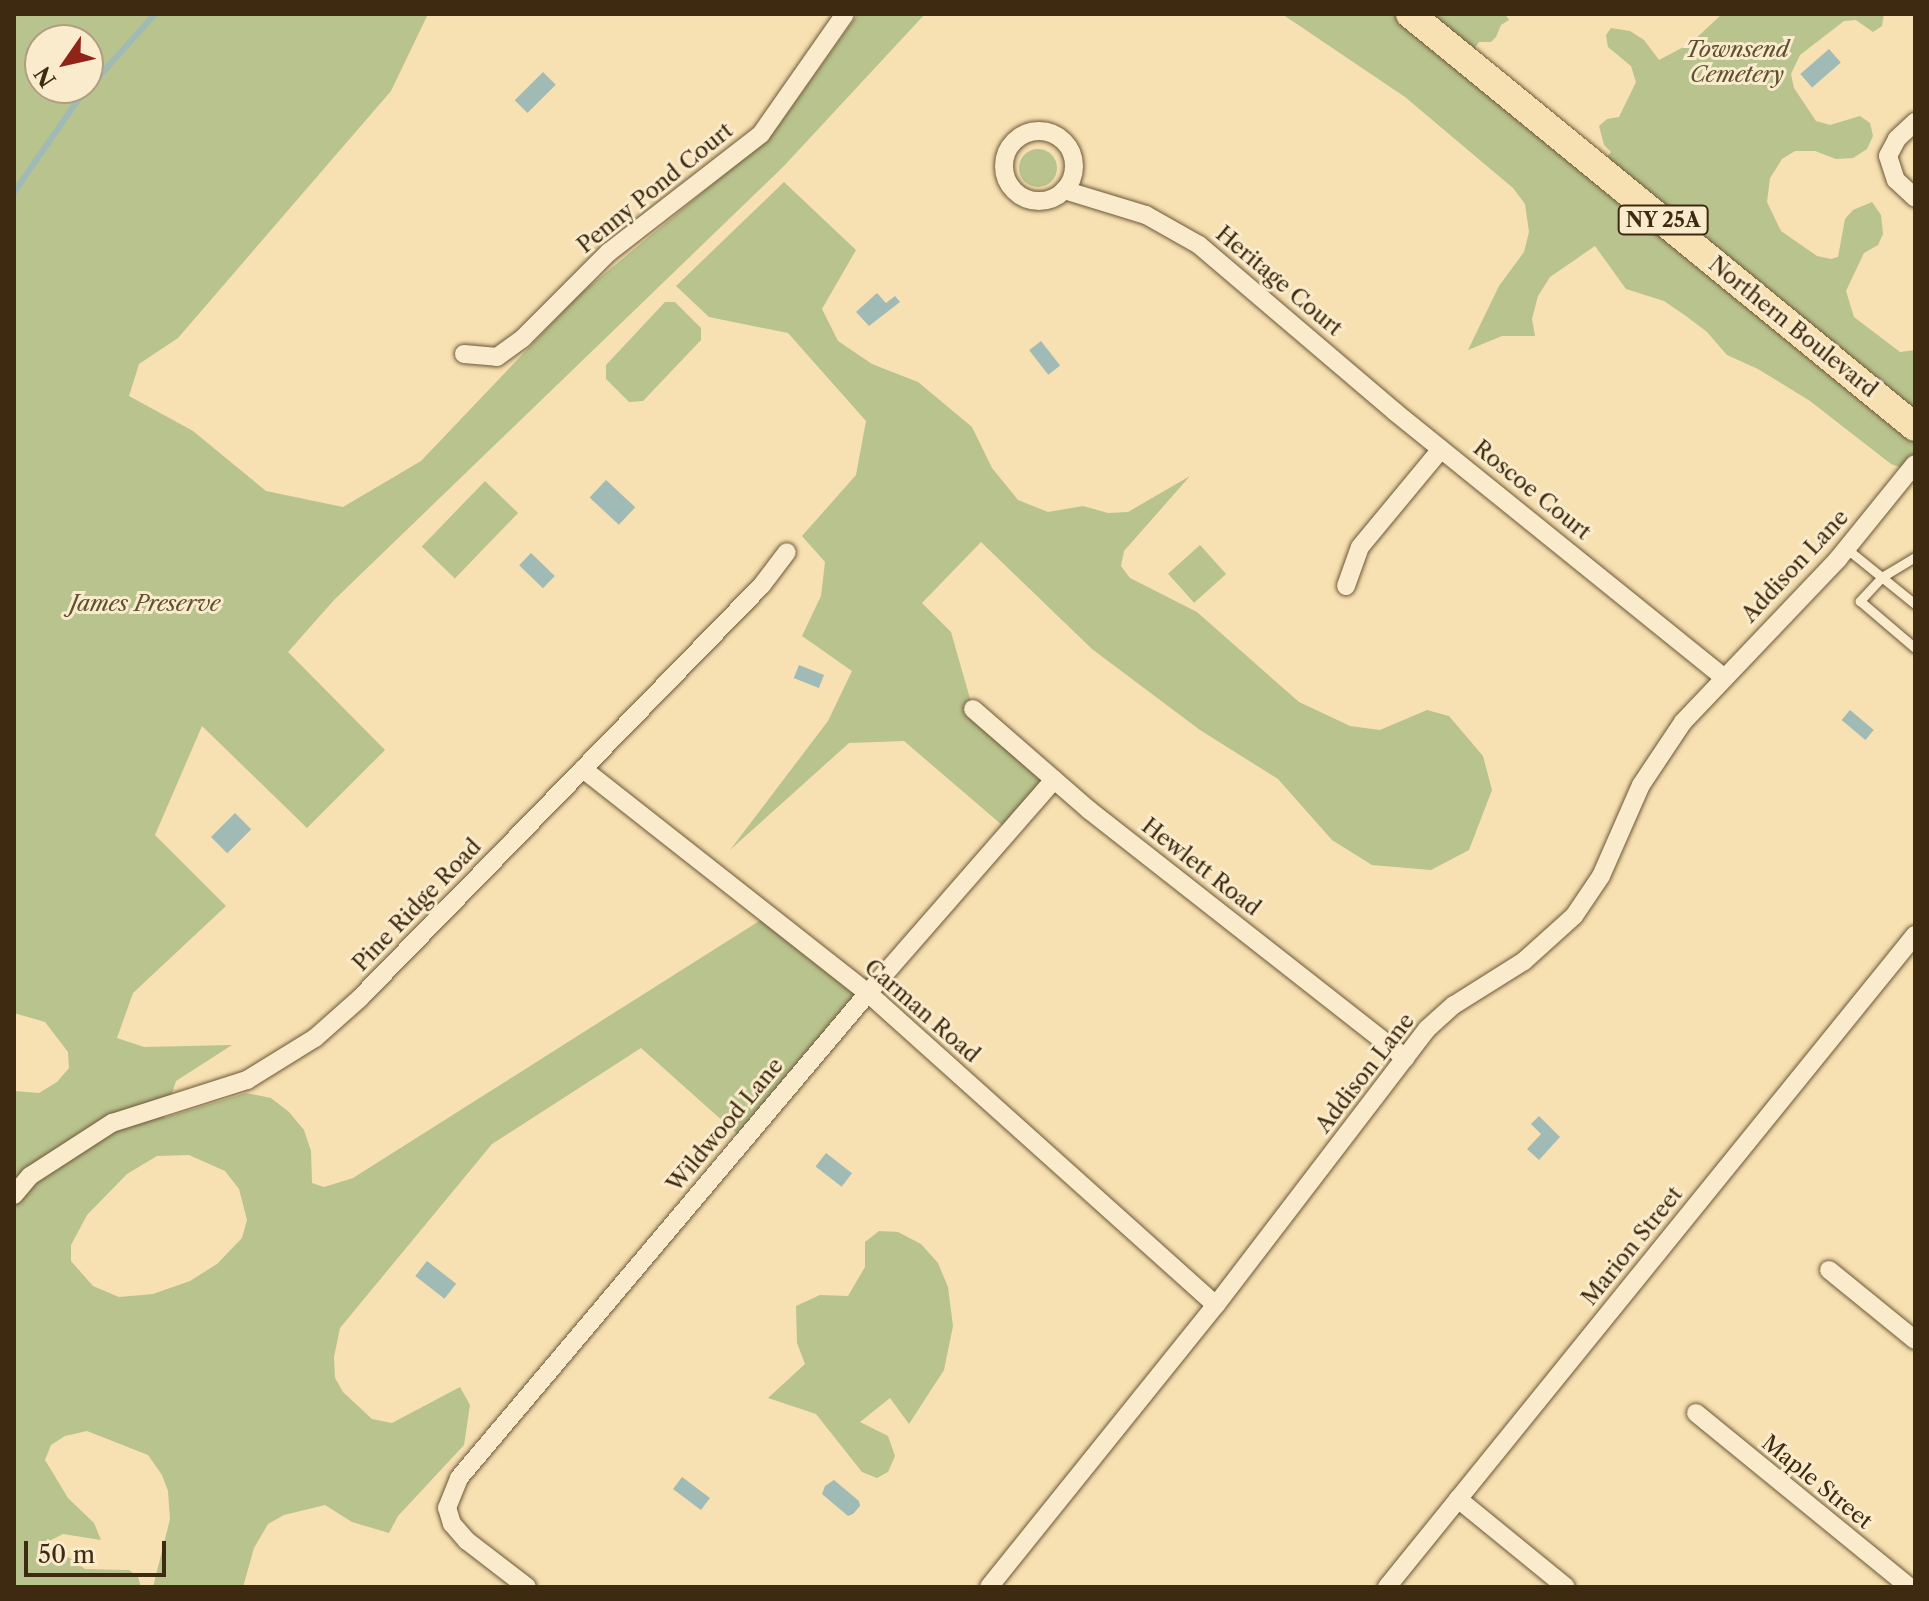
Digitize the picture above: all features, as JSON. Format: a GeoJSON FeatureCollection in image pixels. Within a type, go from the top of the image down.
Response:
{"type":"FeatureCollection","features":[{"type":"Feature","properties":{"kind":"main road","name":"Northern Boulevard"},"geometry":{"type":"LineString","coordinates":[[1410,14],[1915,427]]}},
{"type":"Feature","properties":{"kind":"street","name":"Penny Pond Court"},"geometry":{"type":"LineString","coordinates":[[464,354],[497,357],[523,338],[609,252],[761,134],[845,14]]}},
{"type":"Feature","properties":{"kind":"street"},"geometry":{"type":"LineString","coordinates":[[1915,122],[1897,139],[1888,156],[1896,180],[1915,198]]}},
{"type":"Feature","properties":{"kind":"street","name":"Heritage Court"},"geometry":{"type":"LineString","coordinates":[[1064,190],[1146,215],[1199,245],[1441,449]]}},
{"type":"Feature","properties":{"kind":"street","name":"Roscoe Court"},"geometry":{"type":"LineString","coordinates":[[1346,586],[1360,547],[1441,449],[1723,677]]}},
{"type":"Feature","properties":{"kind":"street","name":"Addison Lane"},"geometry":{"type":"LineString","coordinates":[[989,1587],[1216,1305],[1427,1029],[1454,1005],[1524,961],[1574,916],[1601,876],[1641,785],[1663,749],[1723,677],[1847,549],[1915,464]]}},
{"type":"Feature","properties":{"kind":"street","name":"Pine Ridge Road"},"geometry":{"type":"LineString","coordinates":[[14,1195],[30,1176],[112,1123],[247,1080],[315,1038],[360,998],[762,585],[787,552]]}},
{"type":"Feature","properties":{"kind":"street","name":"Hewlett Road"},"geometry":{"type":"LineString","coordinates":[[973,709],[1054,780],[1405,1058]]}},
{"type":"Feature","properties":{"kind":"street","name":"Carman Road"},"geometry":{"type":"LineString","coordinates":[[583,769],[868,993],[1216,1305]]}},
{"type":"Feature","properties":{"kind":"street","name":"Wildwood Lane"},"geometry":{"type":"LineString","coordinates":[[527,1587],[467,1541],[452,1524],[447,1508],[459,1478],[868,993],[1054,780]]}},
{"type":"Feature","properties":{"kind":"street","name":"Marion Street"},"geometry":{"type":"LineString","coordinates":[[1387,1587],[1915,935]]}},
{"type":"Feature","properties":{"kind":"street"},"geometry":{"type":"LineString","coordinates":[[1829,1270],[1915,1340]]}},
{"type":"Feature","properties":{"kind":"street","name":"Maple Street"},"geometry":{"type":"LineString","coordinates":[[1696,1413],[1909,1587]]}},
{"type":"Feature","properties":{"kind":"street"},"geometry":{"type":"LineString","coordinates":[[1458,1499],[1566,1587]]}},
{"type":"Feature","properties":{"kind":"lane"},"geometry":{"type":"LineString","coordinates":[[1847,549],[1915,604]]}},
{"type":"Feature","properties":{"kind":"lane"},"geometry":{"type":"LineString","coordinates":[[1915,557],[1882,577],[1860,601],[1915,648]]}},
{"type":"Feature","properties":{"kind":"green space","name":"James Preserve"},"geometry":{"type":"Polygon","coordinates":[[[14,14],[428,14],[391,91],[178,338],[139,364],[129,396],[193,431],[266,491],[343,507],[421,461],[580,294],[771,136],[858,14],[925,14],[783,167],[334,600],[288,652],[385,750],[307,828],[202,726],[155,835],[226,906],[133,993],[117,1038],[144,1047],[232,1045],[176,1081],[164,1118],[246,1093],[271,1098],[289,1112],[304,1130],[311,1151],[312,1183],[324,1187],[353,1178],[767,916],[868,993],[744,1140],[641,1048],[492,1144],[340,1328],[334,1357],[335,1378],[343,1392],[372,1419],[392,1423],[460,1387],[470,1405],[464,1445],[398,1516],[389,1533],[352,1522],[325,1505],[284,1515],[268,1524],[254,1548],[243,1587],[153,1587],[170,1519],[168,1491],[162,1475],[148,1455],[87,1431],[65,1436],[51,1445],[45,1460],[68,1498],[94,1523],[101,1540],[63,1534],[47,1542],[85,1569],[129,1570],[138,1577],[141,1587],[14,1587],[14,1091],[39,1093],[57,1082],[69,1068],[68,1052],[45,1022],[14,1013],[14,14]],[[189,1155],[157,1156],[127,1174],[87,1215],[71,1245],[71,1261],[93,1286],[119,1297],[153,1294],[190,1281],[217,1264],[242,1238],[247,1220],[239,1189],[225,1171],[189,1155]]]}},
{"type":"Feature","properties":{"kind":"green space","name":"Townsend Cemetery"},"geometry":{"type":"Polygon","coordinates":[[[1282,14],[1505,14],[1509,20],[1501,25],[1496,37],[1491,42],[1479,42],[1467,59],[1599,166],[1611,152],[1604,145],[1599,126],[1607,119],[1619,117],[1636,82],[1631,66],[1608,47],[1606,35],[1611,28],[1630,31],[1644,40],[1659,60],[1691,43],[1722,14],[1884,14],[1882,26],[1873,32],[1856,20],[1844,21],[1800,55],[1791,74],[1794,88],[1816,121],[1830,125],[1860,116],[1870,123],[1873,136],[1867,149],[1853,158],[1836,159],[1815,151],[1795,151],[1782,159],[1770,178],[1767,202],[1781,231],[1817,256],[1831,259],[1838,257],[1845,219],[1853,210],[1872,202],[1881,215],[1883,234],[1878,245],[1864,253],[1846,291],[1854,317],[1900,352],[1915,350],[1915,464],[1902,468],[1891,464],[1810,401],[1758,369],[1727,355],[1707,332],[1664,301],[1626,289],[1595,246],[1550,277],[1538,296],[1532,319],[1535,336],[1502,336],[1468,350],[1499,286],[1524,252],[1529,232],[1525,204],[1513,188],[1405,97],[1282,14]]]}},
{"type":"Feature","properties":{"kind":"green space"},"geometry":{"type":"Polygon","coordinates":[[[1038,149],[1051,155],[1057,168],[1051,181],[1038,187],[1025,181],[1019,168],[1025,155],[1038,149]]]}},
{"type":"Feature","properties":{"kind":"green space"},"geometry":{"type":"Polygon","coordinates":[[[784,182],[856,250],[822,309],[838,341],[872,364],[918,382],[972,427],[992,468],[1018,500],[1048,512],[1083,506],[1108,513],[1128,512],[1190,476],[1124,551],[1121,566],[1130,578],[1197,612],[1299,702],[1350,726],[1380,730],[1427,710],[1449,716],[1483,756],[1492,790],[1469,850],[1431,870],[1372,865],[1332,840],[1278,779],[1200,730],[1092,649],[981,542],[922,603],[951,632],[973,709],[1054,780],[1009,831],[904,741],[849,743],[730,850],[828,721],[852,671],[802,636],[821,596],[825,562],[802,536],[856,475],[866,421],[788,333],[709,317],[676,286],[784,182]]]}},
{"type":"Feature","properties":{"kind":"green space"},"geometry":{"type":"Polygon","coordinates":[[[665,302],[675,302],[701,328],[701,340],[643,401],[629,402],[606,379],[606,365],[665,302]]]}},
{"type":"Feature","properties":{"kind":"green space"},"geometry":{"type":"Polygon","coordinates":[[[485,481],[518,513],[455,578],[422,546],[485,481]]]}},
{"type":"Feature","properties":{"kind":"green space"},"geometry":{"type":"Polygon","coordinates":[[[1200,545],[1226,574],[1194,603],[1168,574],[1200,545]]]}},
{"type":"Feature","properties":{"kind":"green space"},"geometry":{"type":"Polygon","coordinates":[[[879,1231],[898,1232],[921,1244],[938,1263],[948,1287],[953,1326],[944,1370],[909,1424],[890,1398],[860,1422],[888,1436],[895,1456],[888,1472],[877,1478],[862,1472],[816,1414],[768,1398],[805,1364],[797,1343],[796,1306],[820,1295],[848,1296],[865,1267],[865,1242],[879,1231]]]}},
{"type":"Feature","properties":{"kind":"water"},"geometry":{"type":"Polygon","coordinates":[[[1829,49],[1841,63],[1812,88],[1800,74],[1829,49]]]}},
{"type":"Feature","properties":{"kind":"water"},"geometry":{"type":"Polygon","coordinates":[[[543,72],[556,85],[527,113],[515,100],[543,72]]]}},
{"type":"Feature","properties":{"kind":"water"},"geometry":{"type":"Polygon","coordinates":[[[877,293],[886,303],[895,296],[900,302],[869,326],[856,312],[877,293]]]}},
{"type":"Feature","properties":{"kind":"water"},"geometry":{"type":"Polygon","coordinates":[[[1041,341],[1060,365],[1048,375],[1029,350],[1041,341]]]}},
{"type":"Feature","properties":{"kind":"water"},"geometry":{"type":"Polygon","coordinates":[[[606,480],[635,507],[619,525],[590,498],[606,480]]]}},
{"type":"Feature","properties":{"kind":"water"},"geometry":{"type":"Polygon","coordinates":[[[531,553],[555,576],[543,588],[519,565],[531,553]]]}},
{"type":"Feature","properties":{"kind":"water"},"geometry":{"type":"Polygon","coordinates":[[[799,665],[824,675],[819,688],[794,678],[799,665]]]}},
{"type":"Feature","properties":{"kind":"water"},"geometry":{"type":"Polygon","coordinates":[[[1850,710],[1874,730],[1865,740],[1842,720],[1850,710]]]}},
{"type":"Feature","properties":{"kind":"water"},"geometry":{"type":"Polygon","coordinates":[[[235,813],[251,829],[227,853],[211,837],[235,813]]]}},
{"type":"Feature","properties":{"kind":"water"},"geometry":{"type":"Polygon","coordinates":[[[1539,1116],[1560,1137],[1539,1160],[1527,1149],[1541,1134],[1531,1124],[1539,1116]]]}},
{"type":"Feature","properties":{"kind":"water"},"geometry":{"type":"Polygon","coordinates":[[[826,1153],[852,1173],[842,1187],[816,1166],[826,1153]]]}},
{"type":"Feature","properties":{"kind":"water"},"geometry":{"type":"Polygon","coordinates":[[[427,1261],[456,1284],[444,1299],[415,1276],[427,1261]]]}},
{"type":"Feature","properties":{"kind":"water"},"geometry":{"type":"Polygon","coordinates":[[[682,1477],[710,1498],[701,1510],[673,1489],[682,1477]]]}},
{"type":"Feature","properties":{"kind":"water"},"geometry":{"type":"Polygon","coordinates":[[[834,1480],[859,1501],[860,1506],[853,1514],[848,1516],[822,1494],[825,1486],[834,1480]]]}},
{"type":"Feature","properties":{"kind":"waterway"},"geometry":{"type":"LineString","coordinates":[[14,192],[78,100],[155,14]]}}]}
